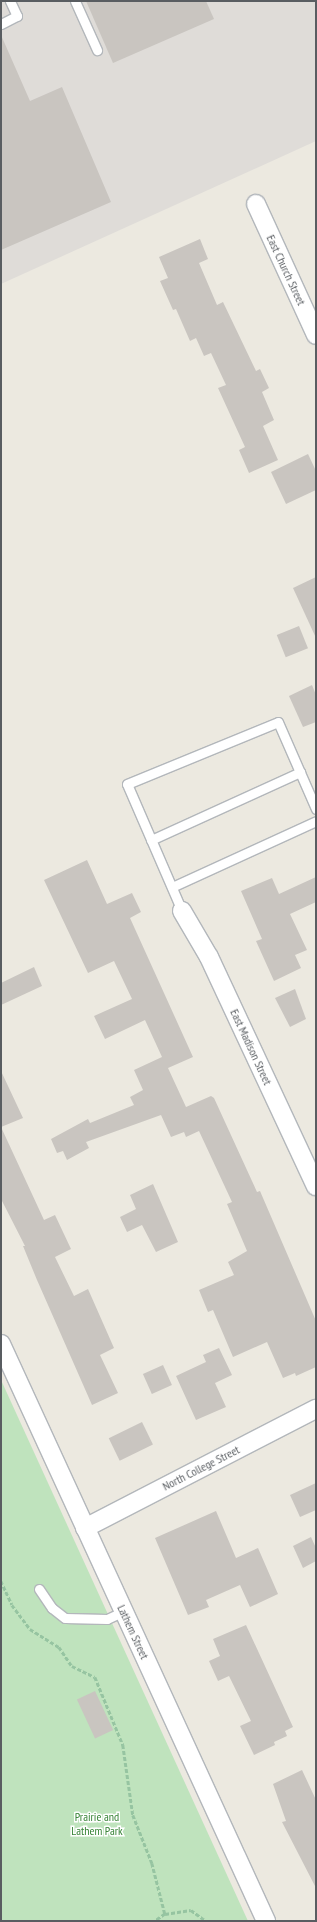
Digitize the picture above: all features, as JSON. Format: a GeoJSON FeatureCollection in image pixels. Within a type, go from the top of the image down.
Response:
{"type":"FeatureCollection","features":[{"type":"Feature","properties":{"kind":"street","name":"East Church Street"},"geometry":{"type":"LineString","coordinates":[[256,204],[316,335]]}},
{"type":"Feature","properties":{"kind":"street","name":"East Madison Street"},"geometry":{"type":"LineString","coordinates":[[182,911],[209,957],[316,1186]]}},
{"type":"Feature","properties":{"kind":"street","name":"Lathem Street"},"geometry":{"type":"LineString","coordinates":[[1,1344],[266,1921]]}},
{"type":"Feature","properties":{"kind":"street","name":"North College Street"},"geometry":{"type":"LineString","coordinates":[[85,1528],[316,1409]]}},
{"type":"Feature","properties":{"kind":"lane"},"geometry":{"type":"LineString","coordinates":[[1,24],[17,16],[10,1]]}},
{"type":"Feature","properties":{"kind":"lane"},"geometry":{"type":"LineString","coordinates":[[75,1],[97,50]]}},
{"type":"Feature","properties":{"kind":"lane"},"geometry":{"type":"LineString","coordinates":[[182,911],[127,784],[278,722],[316,809]]}},
{"type":"Feature","properties":{"kind":"lane"},"geometry":{"type":"LineString","coordinates":[[151,840],[300,772]]}},
{"type":"Feature","properties":{"kind":"lane"},"geometry":{"type":"LineString","coordinates":[[172,887],[316,821]]}},
{"type":"Feature","properties":{"kind":"lane"},"geometry":{"type":"LineString","coordinates":[[39,1589],[52,1608],[65,1618],[107,1619],[124,1611]]}},
{"type":"Feature","properties":{"kind":"path"},"geometry":{"type":"LineString","coordinates":[[1,1581],[12,1605],[30,1629],[59,1647],[72,1666],[95,1677],[123,1745],[133,1815],[152,1863],[165,1914]]}},
{"type":"Feature","properties":{"kind":"path"},"geometry":{"type":"LineString","coordinates":[[155,1921],[165,1914],[191,1910],[206,1921]]}},
{"type":"Feature","properties":{"kind":"shaded area"},"geometry":{"type":"Polygon","coordinates":[[[1,1],[316,1],[316,141],[1,284],[1,1]]]}},
{"type":"Feature","properties":{"kind":"green space","name":"Prairie and Lathem Park"},"geometry":{"type":"Polygon","coordinates":[[[1,1380],[248,1921],[1,1921],[1,1380]]]}},
{"type":"Feature","properties":{"kind":"building"},"geometry":{"type":"Polygon","coordinates":[[[86,1],[206,1],[214,19],[113,63],[86,1]]]}},
{"type":"Feature","properties":{"kind":"building"},"geometry":{"type":"Polygon","coordinates":[[[1,35],[30,101],[62,87],[111,202],[1,250],[1,35]]]}},
{"type":"Feature","properties":{"kind":"building"},"geometry":{"type":"Polygon","coordinates":[[[200,239],[208,259],[199,263],[217,305],[223,302],[256,371],[260,369],[269,388],[262,392],[274,420],[263,426],[278,460],[249,473],[239,450],[245,447],[218,388],[226,385],[211,353],[204,356],[196,338],[190,341],[176,309],[173,310],[160,281],[168,278],[159,257],[200,239]]]}},
{"type":"Feature","properties":{"kind":"building"},"geometry":{"type":"Polygon","coordinates":[[[308,454],[316,471],[316,490],[286,504],[271,472],[308,454]]]}},
{"type":"Feature","properties":{"kind":"building"},"geometry":{"type":"Polygon","coordinates":[[[316,577],[316,638],[293,588],[316,577]]]}},
{"type":"Feature","properties":{"kind":"building"},"geometry":{"type":"Polygon","coordinates":[[[299,626],[308,648],[286,657],[277,635],[299,626]]]}},
{"type":"Feature","properties":{"kind":"building"},"geometry":{"type":"Polygon","coordinates":[[[312,685],[316,695],[316,722],[303,727],[289,696],[312,685]]]}},
{"type":"Feature","properties":{"kind":"building"},"geometry":{"type":"Polygon","coordinates":[[[87,860],[107,904],[132,893],[141,912],[130,918],[193,1057],[168,1068],[186,1107],[211,1096],[214,1098],[257,1192],[260,1191],[316,1321],[316,1367],[296,1376],[295,1373],[283,1378],[267,1342],[233,1357],[213,1310],[208,1312],[199,1290],[234,1275],[228,1262],[247,1251],[227,1204],[232,1202],[199,1131],[186,1137],[184,1132],[171,1137],[161,1115],[86,1142],[89,1148],[67,1160],[63,1151],[57,1153],[51,1139],[88,1119],[90,1123],[134,1105],[130,1097],[143,1090],[134,1070],[162,1057],[145,1020],[105,1039],[94,1016],[132,999],[114,961],[88,973],[44,880],[87,860]]]}},
{"type":"Feature","properties":{"kind":"building"},"geometry":{"type":"Polygon","coordinates":[[[316,877],[316,902],[290,914],[307,950],[295,955],[301,968],[274,981],[256,941],[262,939],[241,891],[272,878],[279,894],[316,877]]]}},
{"type":"Feature","properties":{"kind":"building"},"geometry":{"type":"Polygon","coordinates":[[[34,967],[42,986],[1,1005],[1,983],[34,967]]]}},
{"type":"Feature","properties":{"kind":"building"},"geometry":{"type":"Polygon","coordinates":[[[295,989],[306,1019],[290,1027],[275,998],[295,989]]]}},
{"type":"Feature","properties":{"kind":"building"},"geometry":{"type":"Polygon","coordinates":[[[1,1071],[23,1118],[1,1127],[1,1071]]]}},
{"type":"Feature","properties":{"kind":"building"},"geometry":{"type":"Polygon","coordinates":[[[1,1127],[44,1220],[55,1215],[71,1249],[55,1257],[74,1296],[88,1289],[114,1348],[100,1355],[118,1393],[92,1405],[37,1280],[23,1246],[25,1246],[1,1199],[1,1127]]]}},
{"type":"Feature","properties":{"kind":"building"},"geometry":{"type":"Polygon","coordinates":[[[153,1184],[178,1242],[156,1252],[142,1225],[127,1232],[120,1217],[136,1209],[130,1195],[153,1184]]]}},
{"type":"Feature","properties":{"kind":"building"},"geometry":{"type":"Polygon","coordinates":[[[219,1348],[232,1375],[215,1383],[226,1407],[196,1420],[176,1376],[206,1362],[203,1355],[219,1348]]]}},
{"type":"Feature","properties":{"kind":"building"},"geometry":{"type":"Polygon","coordinates":[[[163,1365],[172,1385],[152,1394],[143,1374],[163,1365]]]}},
{"type":"Feature","properties":{"kind":"building"},"geometry":{"type":"Polygon","coordinates":[[[142,1422],[153,1444],[120,1461],[109,1438],[142,1422]]]}},
{"type":"Feature","properties":{"kind":"building"},"geometry":{"type":"Polygon","coordinates":[[[316,1483],[316,1510],[300,1517],[290,1495],[316,1483]]]}},
{"type":"Feature","properties":{"kind":"building"},"geometry":{"type":"Polygon","coordinates":[[[216,1511],[236,1558],[258,1548],[278,1594],[250,1607],[240,1585],[206,1600],[209,1607],[188,1615],[155,1538],[216,1511]]]}},
{"type":"Feature","properties":{"kind":"building"},"geometry":{"type":"Polygon","coordinates":[[[311,1537],[316,1548],[316,1561],[303,1568],[293,1546],[311,1537]]]}},
{"type":"Feature","properties":{"kind":"building"},"geometry":{"type":"Polygon","coordinates":[[[246,1625],[293,1727],[285,1731],[287,1736],[274,1742],[275,1745],[254,1755],[240,1726],[251,1721],[229,1676],[218,1681],[209,1661],[220,1656],[213,1639],[246,1625]]]}},
{"type":"Feature","properties":{"kind":"building"},"geometry":{"type":"Polygon","coordinates":[[[95,1691],[113,1730],[95,1738],[77,1699],[95,1691]]]}},
{"type":"Feature","properties":{"kind":"building"},"geometry":{"type":"Polygon","coordinates":[[[302,1770],[316,1800],[316,1888],[282,1822],[286,1821],[273,1784],[302,1770]]]}}]}
